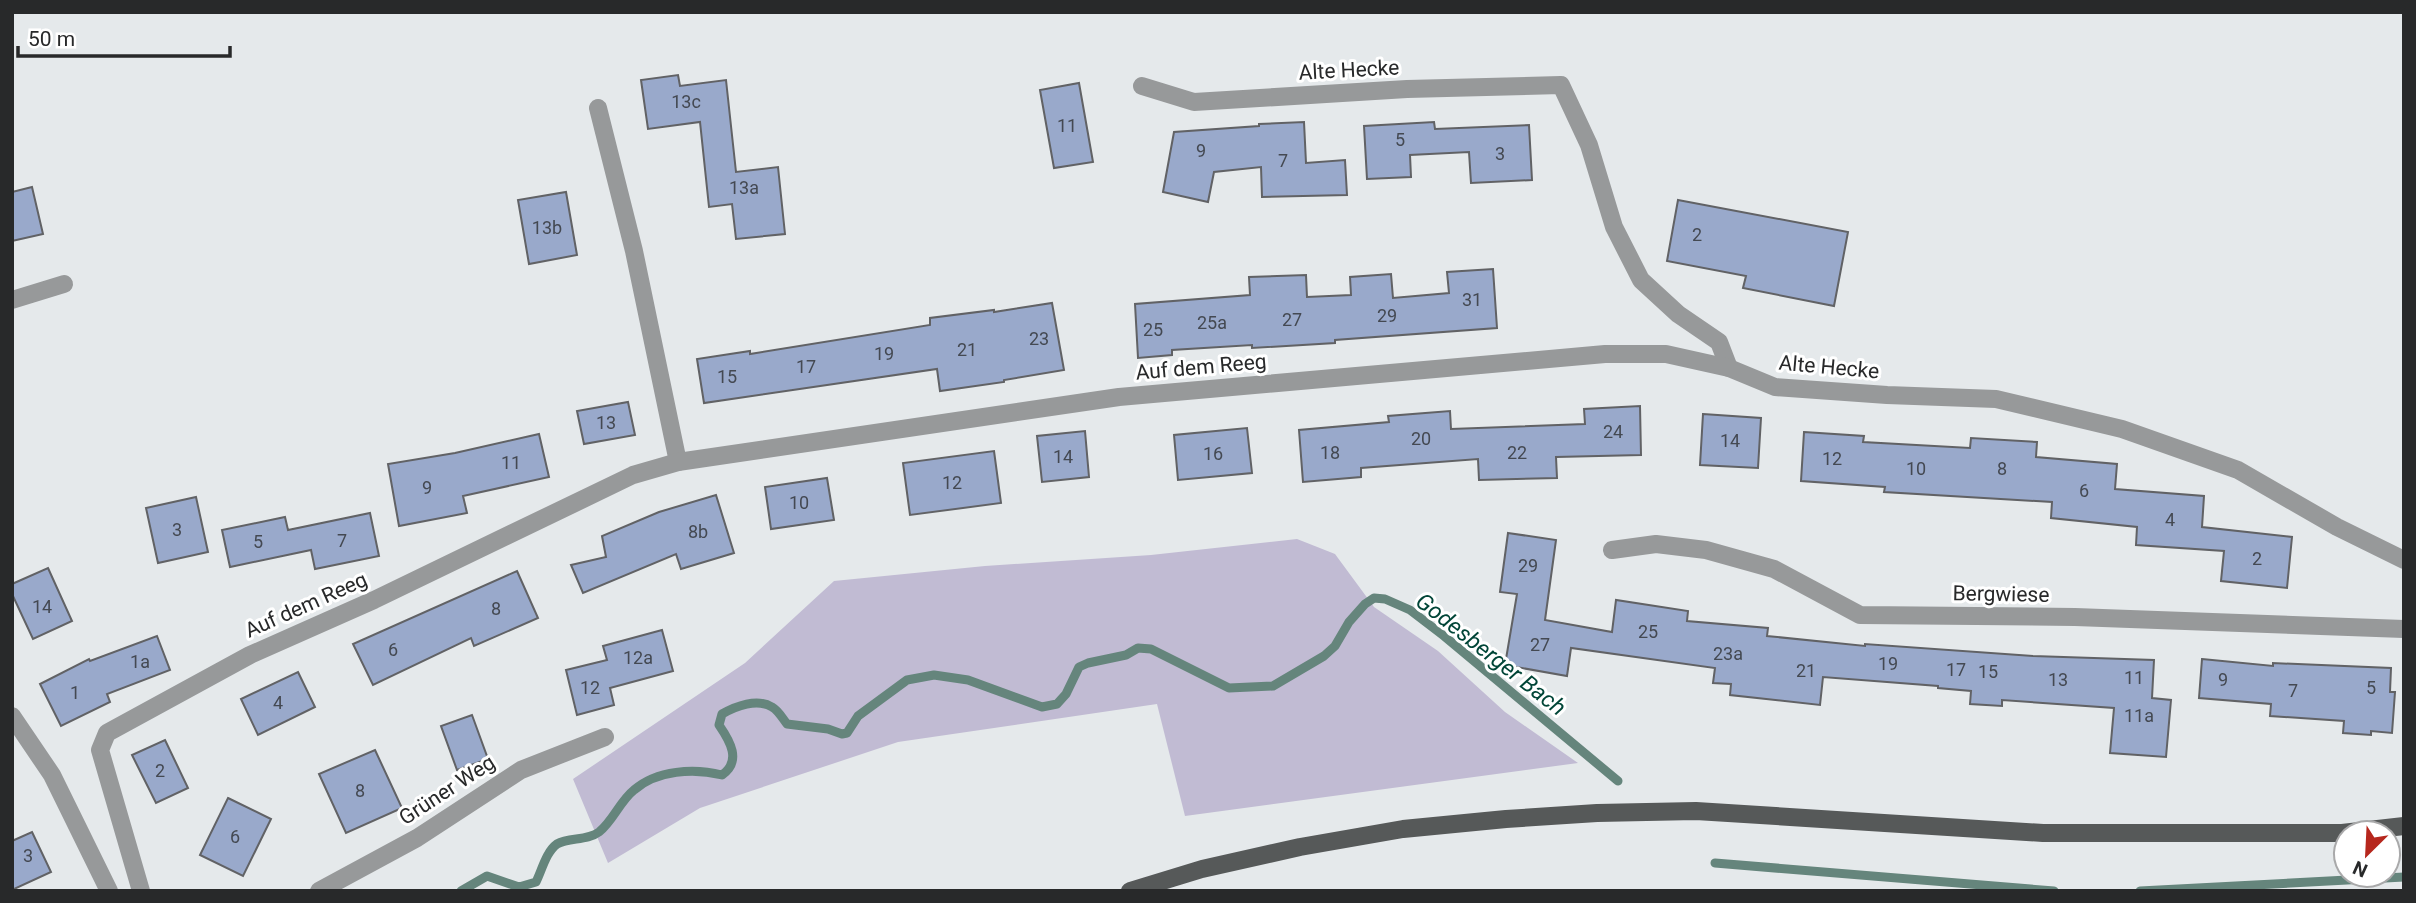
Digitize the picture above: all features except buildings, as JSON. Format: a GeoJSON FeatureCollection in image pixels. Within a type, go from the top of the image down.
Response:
{"type":"FeatureCollection","features":[{"type":"Feature","properties":{"kind":"main road"},"geometry":{"type":"LineString","coordinates":[[1130,891],[1202,869],[1300,847],[1403,829],[1597,813],[1696,811],[2043,833],[2342,833],[2404,826]]}},
{"type":"Feature","properties":{"kind":"street","name":"Alte Hecke"},"geometry":{"type":"LineString","coordinates":[[1142,86],[1194,102],[1407,89],[1561,85],[1589,145],[1614,227],[1641,280],[1678,314],[1719,342],[1729,368],[1775,387],[1996,399],[2122,429],[2238,470],[2337,527],[2404,560]]}},
{"type":"Feature","properties":{"kind":"street"},"geometry":{"type":"LineString","coordinates":[[598,108],[637,263],[678,462]]}},
{"type":"Feature","properties":{"kind":"street"},"geometry":{"type":"LineString","coordinates":[[12,300],[64,284]]}},
{"type":"Feature","properties":{"kind":"street","name":"Auf dem Reeg"},"geometry":{"type":"LineString","coordinates":[[141,891],[100,750],[107,733],[250,655],[374,600],[634,475],[678,462],[1119,397],[1605,354],[1666,354],[1729,368]]}},
{"type":"Feature","properties":{"kind":"street","name":"Bergwiese"},"geometry":{"type":"LineString","coordinates":[[1612,550],[1656,544],[1706,550],[1774,569],[1860,615],[2075,617],[2404,629]]}},
{"type":"Feature","properties":{"kind":"street"},"geometry":{"type":"LineString","coordinates":[[12,716],[52,775],[108,891]]}},
{"type":"Feature","properties":{"kind":"street","name":"Grüner Weg"},"geometry":{"type":"LineString","coordinates":[[319,891],[417,838],[521,770],[605,737]]}},
{"type":"Feature","properties":{"kind":"shaded area"},"geometry":{"type":"Polygon","coordinates":[[[1297,539],[1335,554],[1374,607],[1438,651],[1505,712],[1578,763],[1185,816],[1157,704],[898,742],[700,808],[608,863],[573,779],[745,663],[834,581],[985,566],[1151,555],[1297,539]]]}},
{"type":"Feature","properties":{"kind":"waterway","name":"Godesberger Bach"},"geometry":{"type":"LineString","coordinates":[[461,891],[487,876],[519,887],[536,882],[553,847],[567,840],[589,837],[599,832],[629,795],[654,778],[688,771],[722,775],[732,764],[733,757],[730,744],[719,725],[722,714],[740,706],[766,704],[776,710],[787,724],[828,729],[842,734],[847,733],[858,716],[907,680],[934,675],[968,680],[1042,707],[1057,704],[1066,694],[1079,667],[1126,655],[1138,648],[1151,649],[1229,688],[1273,686],[1324,656],[1335,646],[1349,622],[1374,598],[1385,599],[1410,610],[1618,781]]}},
{"type":"Feature","properties":{"kind":"waterway","name":"Godesberger Bach"},"geometry":{"type":"LineString","coordinates":[[1715,863],[2054,891]]}},
{"type":"Feature","properties":{"kind":"waterway","name":"Godesberger Bach"},"geometry":{"type":"LineString","coordinates":[[2140,891],[2404,877]]}}]}
